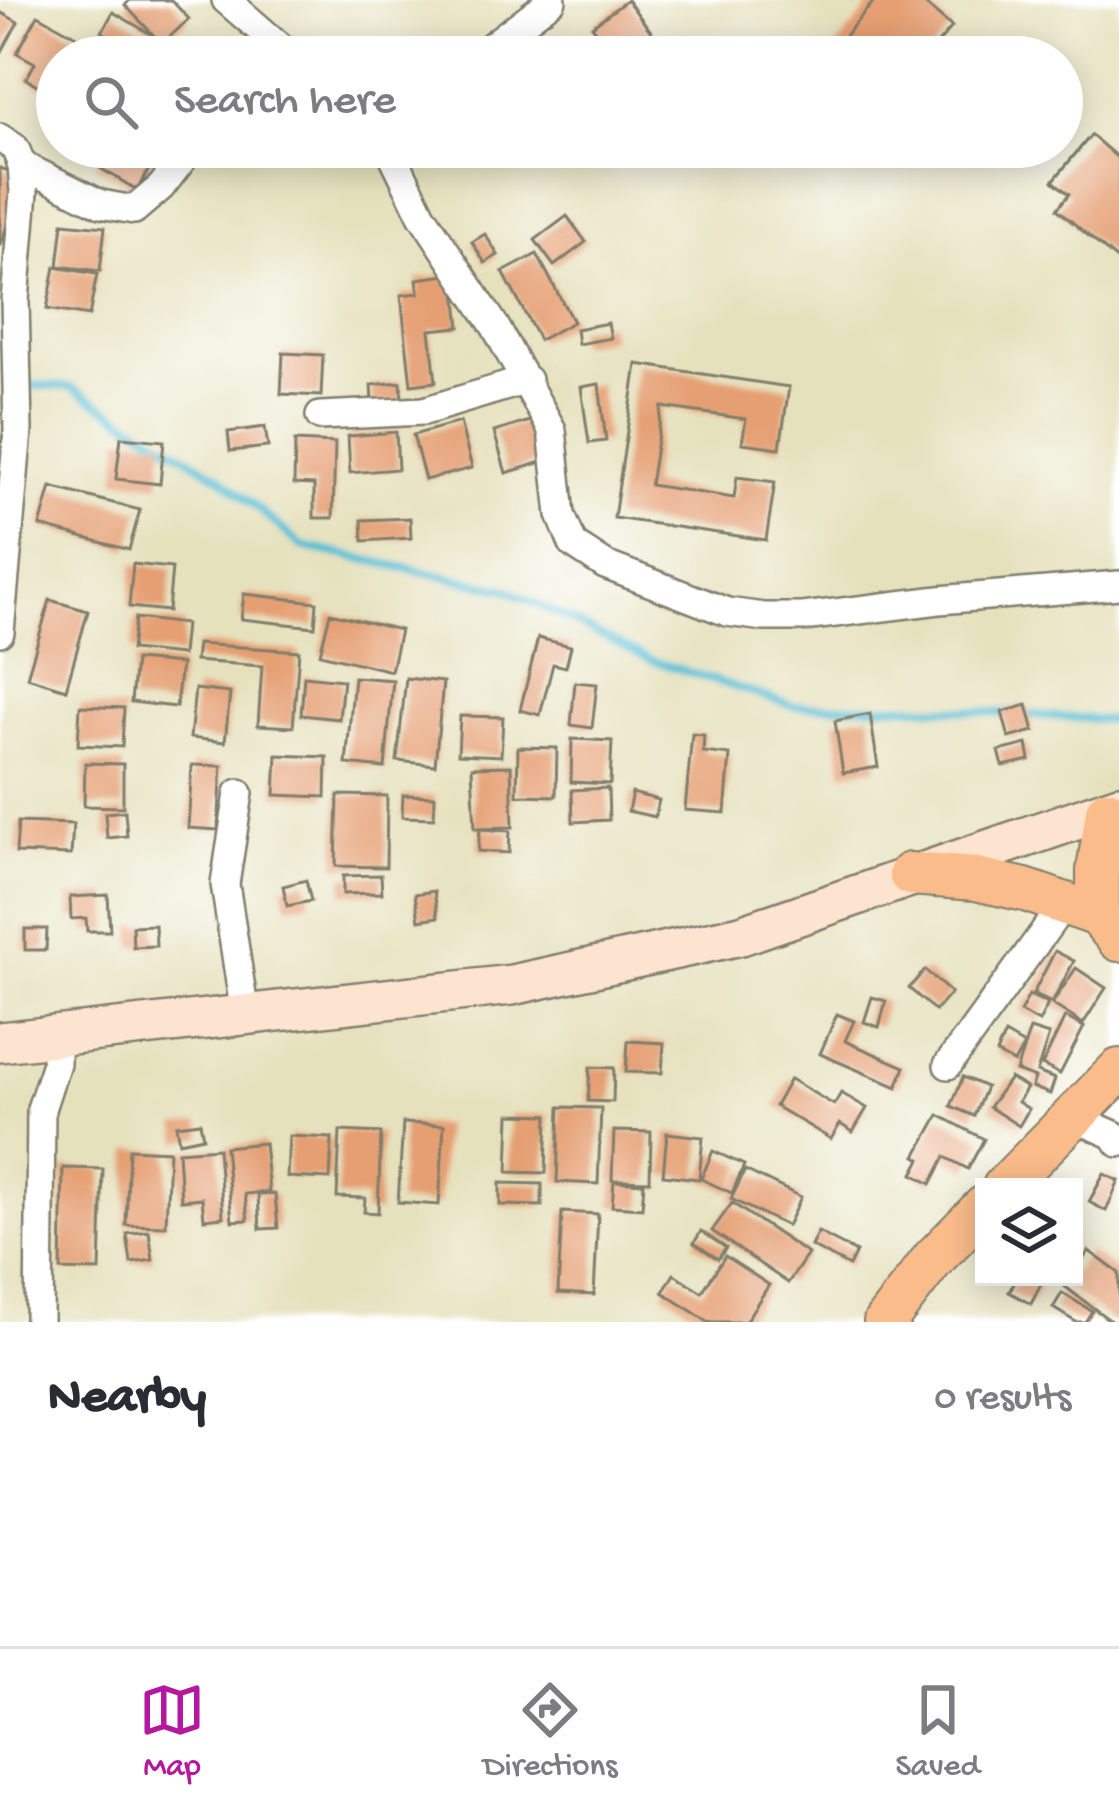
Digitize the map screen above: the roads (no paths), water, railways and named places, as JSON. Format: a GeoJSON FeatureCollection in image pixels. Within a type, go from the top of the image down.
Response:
{"type":"FeatureCollection","features":[{"type":"Feature","properties":{"kind":"main road"},"geometry":{"type":"LineString","coordinates":[[910,874],[976,879],[1103,930],[1098,871],[1113,808]]}},
{"type":"Feature","properties":{"kind":"main road"},"geometry":{"type":"LineString","coordinates":[[1,1038],[56,1036],[512,985],[741,935],[1113,808]]}},
{"type":"Feature","properties":{"kind":"main road"},"geometry":{"type":"LineString","coordinates":[[1013,1178],[1117,1065]]}},
{"type":"Feature","properties":{"kind":"main road"},"geometry":{"type":"LineString","coordinates":[[885,1322],[933,1259],[975,1217]]}},
{"type":"Feature","properties":{"kind":"street"},"geometry":{"type":"LineString","coordinates":[[226,0],[263,36]]}},
{"type":"Feature","properties":{"kind":"street"},"geometry":{"type":"LineString","coordinates":[[505,36],[552,0]]}},
{"type":"Feature","properties":{"kind":"street"},"geometry":{"type":"LineString","coordinates":[[0,139],[15,148],[24,192],[15,301],[18,430],[0,632]]}},
{"type":"Feature","properties":{"kind":"street"},"geometry":{"type":"LineString","coordinates":[[22,165],[101,204],[134,210],[176,168]]}},
{"type":"Feature","properties":{"kind":"street"},"geometry":{"type":"LineString","coordinates":[[399,168],[422,215],[526,380],[552,430],[561,515],[574,544],[605,565],[727,612],[803,617],[1119,585]]}},
{"type":"Feature","properties":{"kind":"street"},"geometry":{"type":"LineString","coordinates":[[320,416],[424,411],[526,380]]}},
{"type":"Feature","properties":{"kind":"street"},"geometry":{"type":"LineString","coordinates":[[239,793],[225,884],[245,1015]]}},
{"type":"Feature","properties":{"kind":"street"},"geometry":{"type":"LineString","coordinates":[[949,1065],[1103,930]]}},
{"type":"Feature","properties":{"kind":"street"},"geometry":{"type":"LineString","coordinates":[[39,1322],[41,1109],[56,1063],[56,1036]]}},
{"type":"Feature","properties":{"kind":"street"},"geometry":{"type":"LineString","coordinates":[[1072,1117],[1114,1136],[1119,1143]]}},
{"type":"Feature","properties":{"kind":"waterway"},"geometry":{"type":"LineString","coordinates":[[25,385],[71,387],[220,477],[302,546],[508,590],[651,660],[794,706],[904,706],[1119,721]]}}]}
